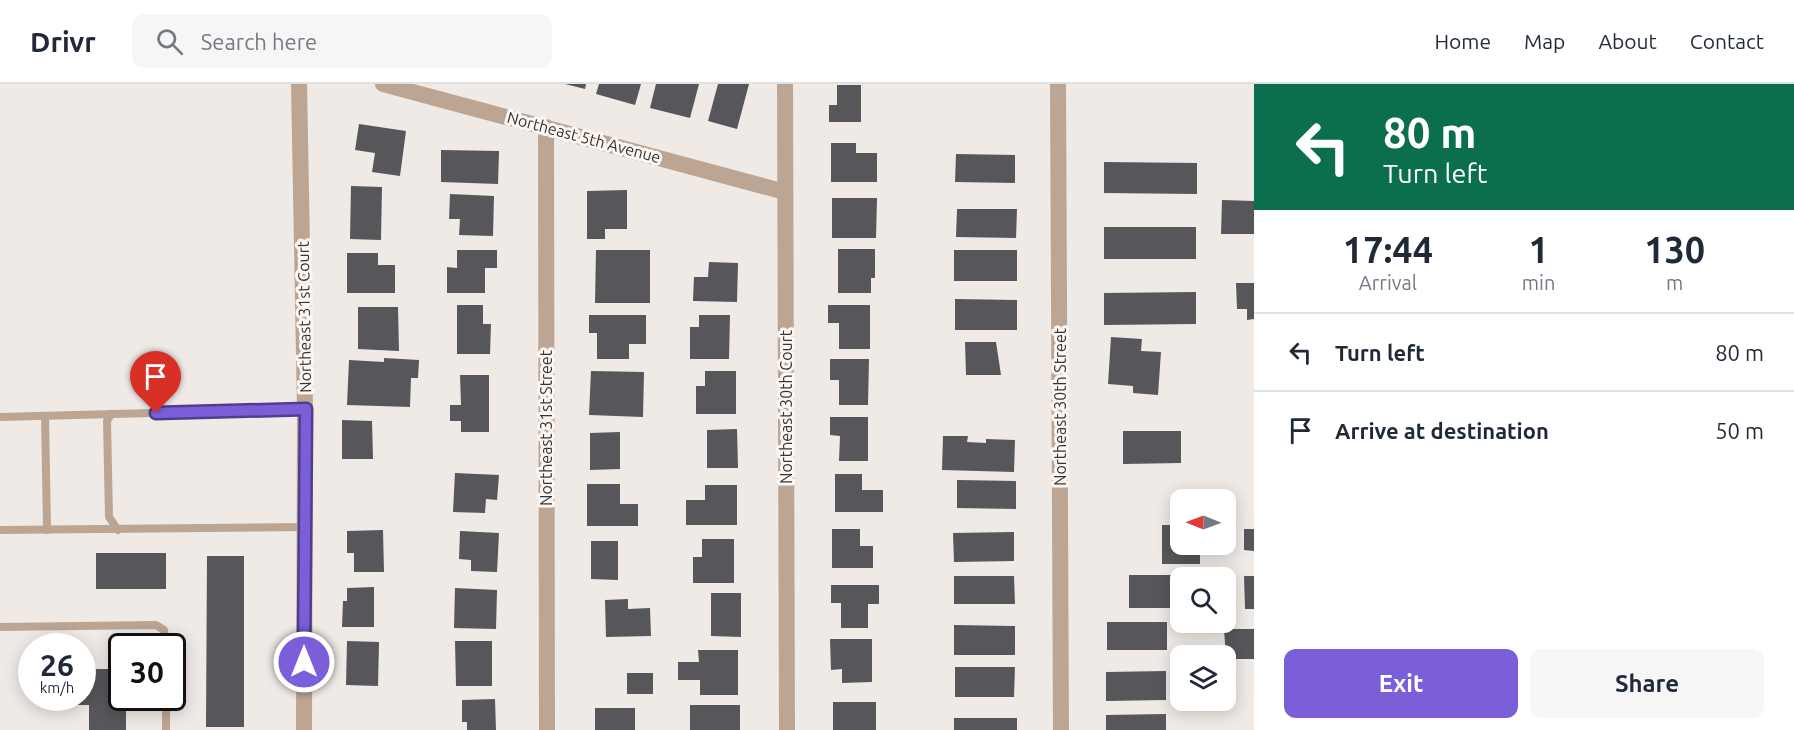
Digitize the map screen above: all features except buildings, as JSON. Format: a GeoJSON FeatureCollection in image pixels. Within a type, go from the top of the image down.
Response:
{"type":"FeatureCollection","features":[{"type":"Feature","properties":{"kind":"street","name":"Northeast 31st Court"},"geometry":{"type":"LineString","coordinates":[[299,84],[306,409],[304,730]]}},
{"type":"Feature","properties":{"kind":"street","name":"Northeast 5th Avenue"},"geometry":{"type":"LineString","coordinates":[[383,84],[785,192]]}},
{"type":"Feature","properties":{"kind":"street","name":"Northeast 30th Court"},"geometry":{"type":"LineString","coordinates":[[785,84],[787,730]]}},
{"type":"Feature","properties":{"kind":"street","name":"Northeast 30th Street"},"geometry":{"type":"LineString","coordinates":[[1058,84],[1061,730]]}},
{"type":"Feature","properties":{"kind":"street","name":"Northeast 31st Street"},"geometry":{"type":"LineString","coordinates":[[546,127],[547,730]]}},
{"type":"Feature","properties":{"kind":"lane"},"geometry":{"type":"LineString","coordinates":[[0,417],[306,409]]}},
{"type":"Feature","properties":{"kind":"lane"},"geometry":{"type":"LineString","coordinates":[[111,414],[107,421],[109,517],[118,530]]}},
{"type":"Feature","properties":{"kind":"lane"},"geometry":{"type":"LineString","coordinates":[[45,416],[47,530]]}},
{"type":"Feature","properties":{"kind":"lane"},"geometry":{"type":"LineString","coordinates":[[0,530],[305,527]]}},
{"type":"Feature","properties":{"kind":"lane"},"geometry":{"type":"LineString","coordinates":[[0,627],[156,626],[164,630],[164,633]]}},
{"type":"Feature","properties":{"kind":"lane"},"geometry":{"type":"LineString","coordinates":[[166,711],[166,730]]}},
{"type":"Feature","properties":{"kind":"route"},"geometry":{"type":"LineString","coordinates":[[156,413],[306,409],[304,662]]}}]}
